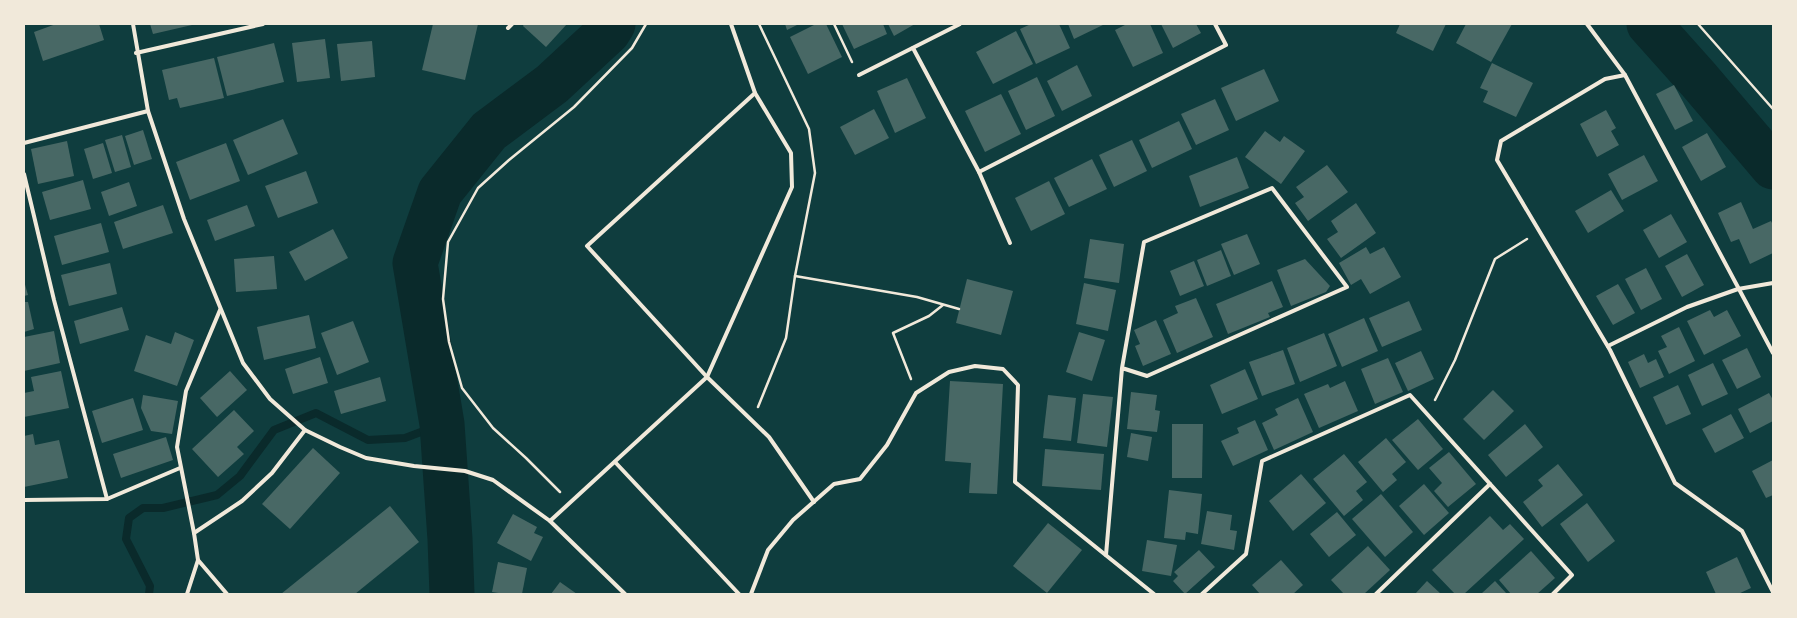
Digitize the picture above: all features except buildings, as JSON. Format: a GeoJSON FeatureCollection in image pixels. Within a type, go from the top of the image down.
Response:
{"type":"FeatureCollection","features":[{"type":"Feature","properties":{"kind":"street"},"geometry":{"type":"LineString","coordinates":[[132,24],[136,53],[148,111],[184,219],[243,363],[270,400],[304,429],[366,458],[414,466],[465,471],[493,480],[550,521],[625,594]]}},
{"type":"Feature","properties":{"kind":"street"},"geometry":{"type":"LineString","coordinates":[[136,53],[264,24]]}},
{"type":"Feature","properties":{"kind":"street"},"geometry":{"type":"LineString","coordinates":[[508,28],[512,24]]}},
{"type":"Feature","properties":{"kind":"street"},"geometry":{"type":"LineString","coordinates":[[550,521],[707,377],[792,187],[791,153],[755,93],[731,24]]}},
{"type":"Feature","properties":{"kind":"street"},"geometry":{"type":"LineString","coordinates":[[859,75],[960,24]]}},
{"type":"Feature","properties":{"kind":"street"},"geometry":{"type":"LineString","coordinates":[[979,172],[1226,45],[1215,24]]}},
{"type":"Feature","properties":{"kind":"street"},"geometry":{"type":"LineString","coordinates":[[1587,24],[1625,75],[1773,353]]}},
{"type":"Feature","properties":{"kind":"street"},"geometry":{"type":"LineString","coordinates":[[913,48],[979,172],[1010,243]]}},
{"type":"Feature","properties":{"kind":"street"},"geometry":{"type":"LineString","coordinates":[[1625,75],[1605,79],[1501,141],[1497,160],[1608,346],[1675,483],[1742,531],[1773,592]]}},
{"type":"Feature","properties":{"kind":"street"},"geometry":{"type":"LineString","coordinates":[[755,93],[587,246],[707,377],[769,437],[814,502]]}},
{"type":"Feature","properties":{"kind":"street"},"geometry":{"type":"LineString","coordinates":[[24,143],[148,111]]}},
{"type":"Feature","properties":{"kind":"street"},"geometry":{"type":"LineString","coordinates":[[24,174],[54,300],[107,499]]}},
{"type":"Feature","properties":{"kind":"street"},"geometry":{"type":"LineString","coordinates":[[1106,555],[1122,368],[1144,242],[1272,188],[1347,287],[1147,376],[1122,368]]}},
{"type":"Feature","properties":{"kind":"street"},"geometry":{"type":"LineString","coordinates":[[1608,346],[1687,307],[1738,289],[1773,283]]}},
{"type":"Feature","properties":{"kind":"street"},"geometry":{"type":"LineString","coordinates":[[187,594],[198,560],[177,447],[186,391],[220,310]]}},
{"type":"Feature","properties":{"kind":"street"},"geometry":{"type":"LineString","coordinates":[[751,594],[768,550],[793,520],[834,484],[860,479],[887,445],[916,393],[949,372],[975,366],[1003,369],[1018,385],[1015,482],[1154,594]]}},
{"type":"Feature","properties":{"kind":"street"},"geometry":{"type":"LineString","coordinates":[[1202,594],[1246,554],[1262,461],[1410,396],[1572,575],[1552,594]]}},
{"type":"Feature","properties":{"kind":"street"},"geometry":{"type":"LineString","coordinates":[[194,533],[242,501],[272,474],[304,429]]}},
{"type":"Feature","properties":{"kind":"street"},"geometry":{"type":"LineString","coordinates":[[615,462],[739,594]]}},
{"type":"Feature","properties":{"kind":"street"},"geometry":{"type":"LineString","coordinates":[[24,500],[107,499],[180,468]]}},
{"type":"Feature","properties":{"kind":"street"},"geometry":{"type":"LineString","coordinates":[[1376,594],[1490,484]]}},
{"type":"Feature","properties":{"kind":"street"},"geometry":{"type":"LineString","coordinates":[[198,560],[227,594]]}},
{"type":"Feature","properties":{"kind":"path"},"geometry":{"type":"LineString","coordinates":[[561,493],[493,428],[462,388],[449,342],[443,299],[448,242],[478,188],[509,160],[574,107],[632,48],[646,24]]}},
{"type":"Feature","properties":{"kind":"path"},"geometry":{"type":"LineString","coordinates":[[759,24],[769,45]]}},
{"type":"Feature","properties":{"kind":"path"},"geometry":{"type":"LineString","coordinates":[[834,24],[859,75]]}},
{"type":"Feature","properties":{"kind":"path"},"geometry":{"type":"LineString","coordinates":[[1698,24],[1773,110]]}},
{"type":"Feature","properties":{"kind":"path"},"geometry":{"type":"LineString","coordinates":[[1428,415],[1455,360],[1495,259],[1539,231]]}},
{"type":"Feature","properties":{"kind":"path"},"geometry":{"type":"LineString","coordinates":[[750,419],[764,396],[786,338],[794,276],[917,297],[959,309]]}},
{"type":"Feature","properties":{"kind":"path"},"geometry":{"type":"LineString","coordinates":[[916,393],[893,333],[929,316],[943,304]]}},
{"type":"Feature","properties":{"kind":"waterway"},"geometry":{"type":"LineString","coordinates":[[452,594],[450,539],[442,424],[415,263],[440,192],[489,131],[552,84],[608,32],[613,24]]}},
{"type":"Feature","properties":{"kind":"waterway"},"geometry":{"type":"LineString","coordinates":[[1649,24],[1773,167]]}},
{"type":"Feature","properties":{"kind":"waterway"},"geometry":{"type":"LineString","coordinates":[[149,594],[150,586],[126,539],[129,518],[143,508],[163,508],[217,495],[240,476],[274,430],[316,413],[368,440],[405,438],[442,424]]}}]}
